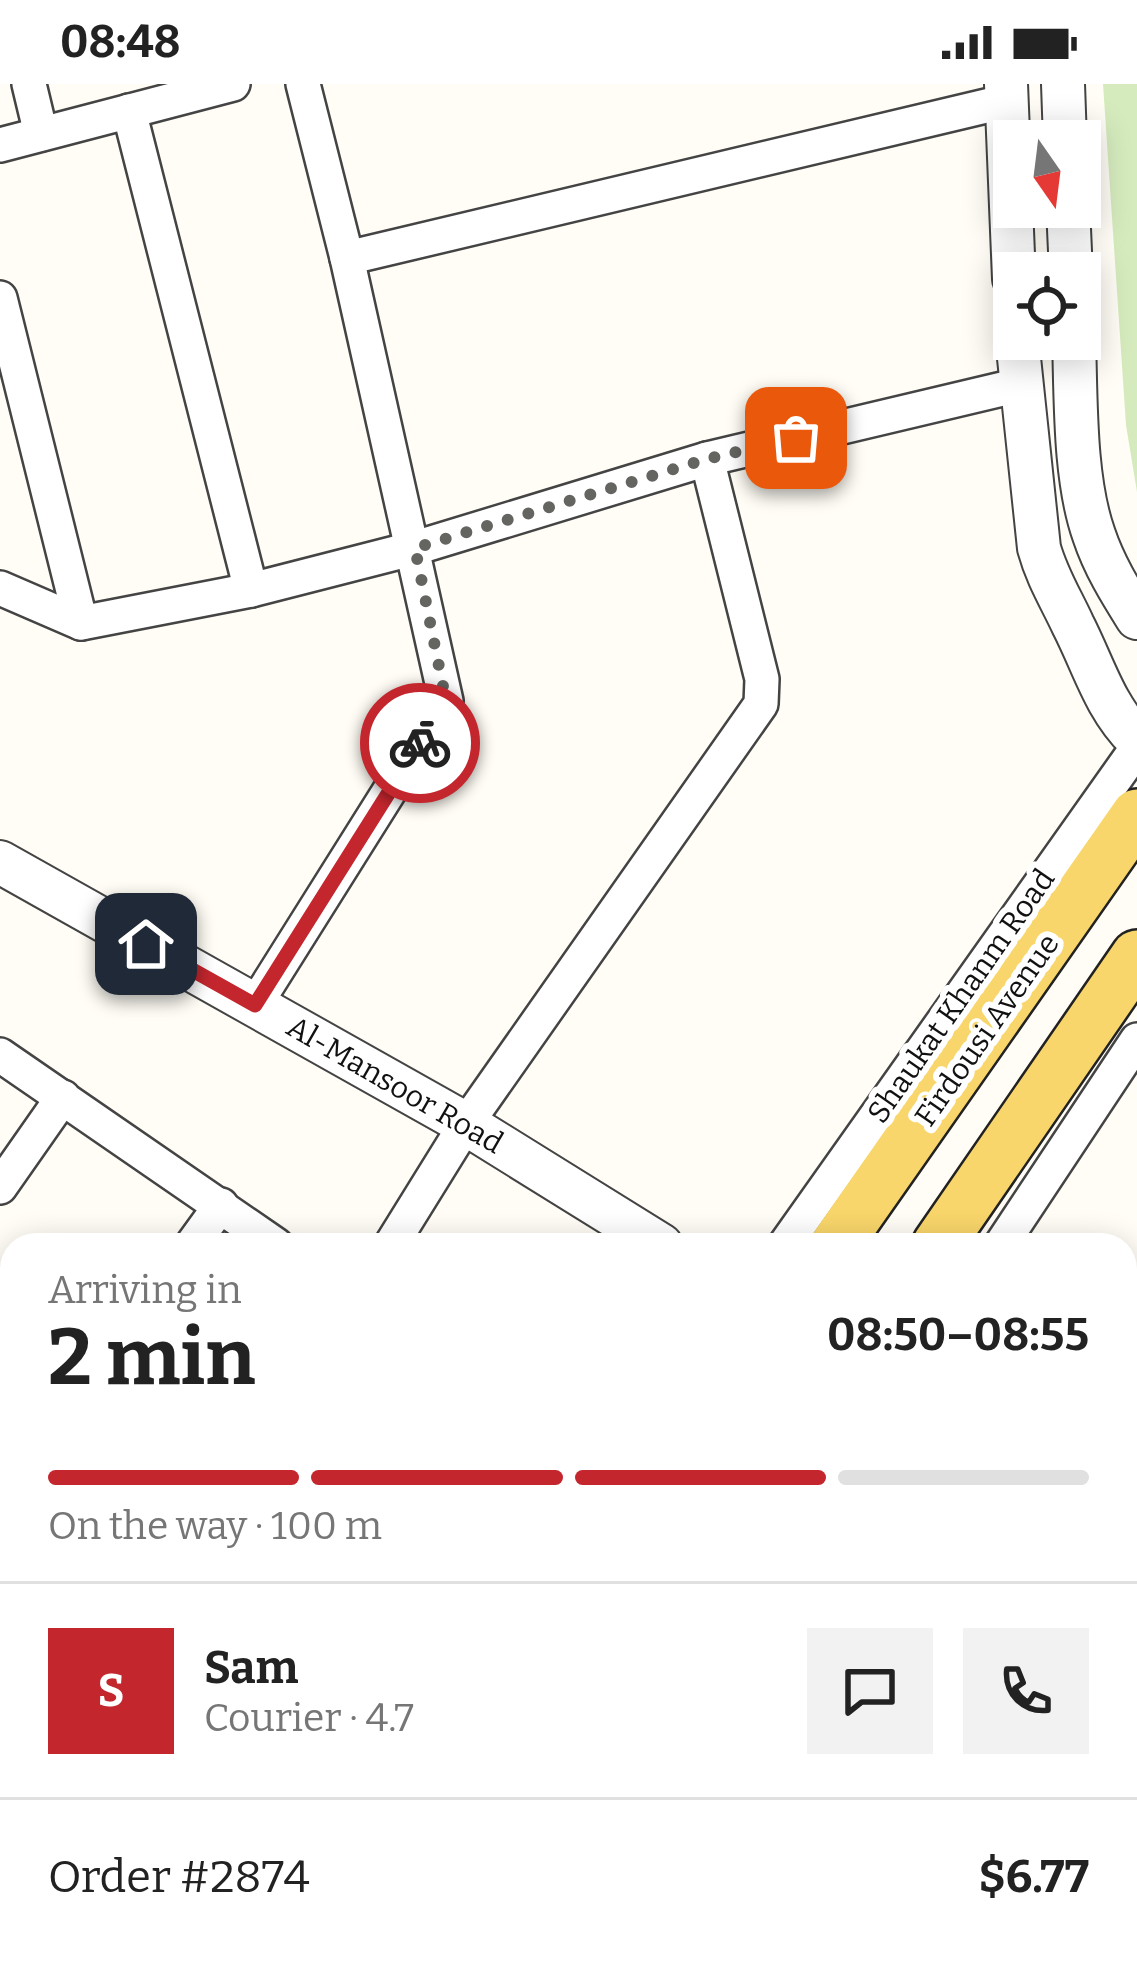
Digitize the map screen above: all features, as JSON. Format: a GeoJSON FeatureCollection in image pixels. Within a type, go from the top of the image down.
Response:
{"type":"FeatureCollection","features":[{"type":"Feature","properties":{"kind":"main road","name":"Firdousi Avenue"},"geometry":{"type":"LineString","coordinates":[[844,1233],[1137,815]]}},
{"type":"Feature","properties":{"kind":"main road"},"geometry":{"type":"LineString","coordinates":[[946,1233],[1137,956]]}},
{"type":"Feature","properties":{"kind":"street"},"geometry":{"type":"LineString","coordinates":[[29,84],[41,134]]}},
{"type":"Feature","properties":{"kind":"street"},"geometry":{"type":"LineString","coordinates":[[0,145],[233,84]]}},
{"type":"Feature","properties":{"kind":"street"},"geometry":{"type":"LineString","coordinates":[[255,1005],[446,701],[415,548],[303,84]]}},
{"type":"Feature","properties":{"kind":"street"},"geometry":{"type":"LineString","coordinates":[[1063,84],[1064,120]]}},
{"type":"Feature","properties":{"kind":"street"},"geometry":{"type":"LineString","coordinates":[[347,258],[1007,92],[1013,252]]}},
{"type":"Feature","properties":{"kind":"street"},"geometry":{"type":"LineString","coordinates":[[129,112],[250,590]]}},
{"type":"Feature","properties":{"kind":"street"},"geometry":{"type":"LineString","coordinates":[[0,298],[81,623]]}},
{"type":"Feature","properties":{"kind":"street"},"geometry":{"type":"LineString","coordinates":[[1018,360],[1046,575],[1081,641],[1100,692],[1137,744]]}},
{"type":"Feature","properties":{"kind":"street"},"geometry":{"type":"LineString","coordinates":[[1075,360],[1085,500],[1105,562],[1134,614],[1081,641]]}},
{"type":"Feature","properties":{"kind":"street"},"geometry":{"type":"LineString","coordinates":[[0,588],[81,623],[250,590],[415,548],[707,459],[1019,385]]}},
{"type":"Feature","properties":{"kind":"street"},"geometry":{"type":"LineString","coordinates":[[398,1233],[466,1124],[761,704],[762,679],[707,459]]}},
{"type":"Feature","properties":{"kind":"street","name":"Shaukat Khanm Road"},"geometry":{"type":"LineString","coordinates":[[793,1233],[1137,744]]}},
{"type":"Feature","properties":{"kind":"street","name":"Al-Mansoor Road"},"geometry":{"type":"LineString","coordinates":[[0,862],[466,1124],[643,1233]]}},
{"type":"Feature","properties":{"kind":"street"},"geometry":{"type":"LineString","coordinates":[[1009,1233],[1137,1040]]}},
{"type":"Feature","properties":{"kind":"street"},"geometry":{"type":"LineString","coordinates":[[0,1055],[260,1233]]}},
{"type":"Feature","properties":{"kind":"street"},"geometry":{"type":"LineString","coordinates":[[0,1187],[62,1097]]}},
{"type":"Feature","properties":{"kind":"street"},"geometry":{"type":"LineString","coordinates":[[201,1233],[221,1205]]}},
{"type":"Feature","properties":{"kind":"green space"},"geometry":{"type":"Polygon","coordinates":[[[1103,84],[1137,84],[1137,492],[1126,425],[1103,84]]]}},
{"type":"Feature","properties":{"kind":"way so far"},"geometry":{"type":"LineString","coordinates":[[420,743],[446,701],[415,548],[707,459],[796,438]]}},
{"type":"Feature","properties":{"kind":"route"},"geometry":{"type":"LineString","coordinates":[[146,944],[255,1005],[420,743]]}}]}
